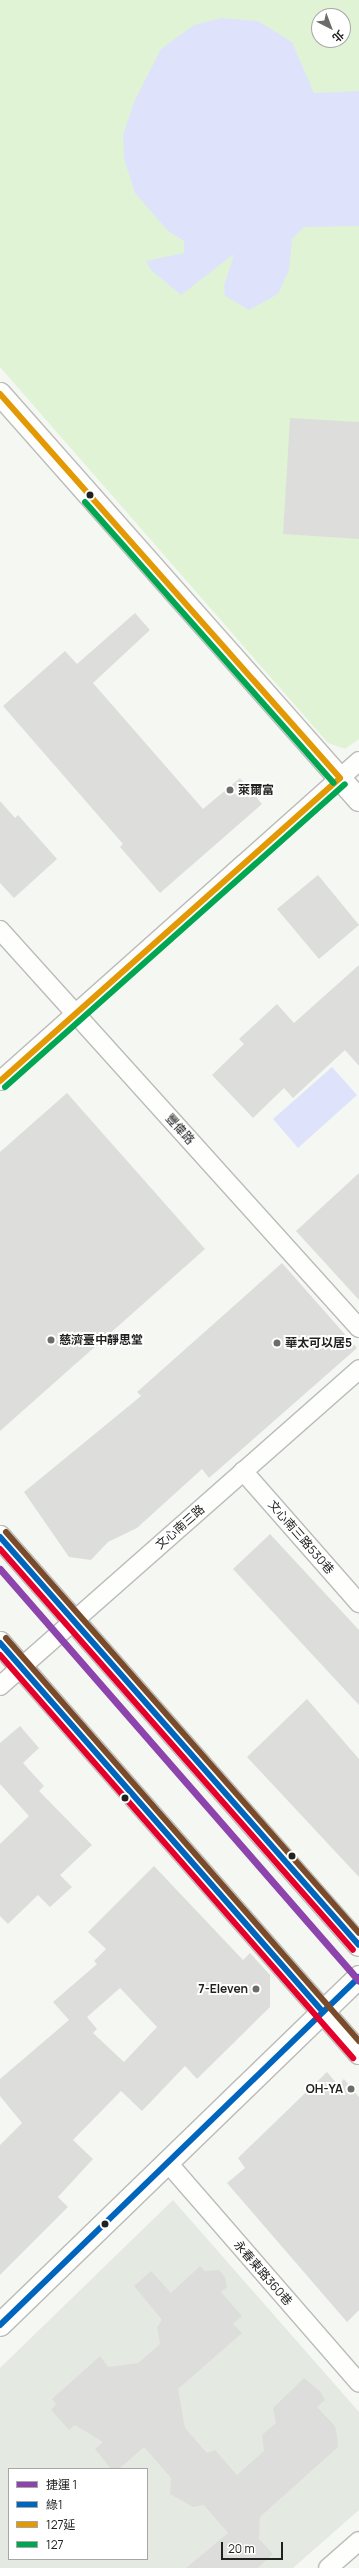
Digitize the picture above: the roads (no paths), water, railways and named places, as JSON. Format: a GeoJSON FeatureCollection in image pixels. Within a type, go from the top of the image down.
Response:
{"type":"FeatureCollection","features":[{"type":"Feature","properties":{"kind":"main road"},"geometry":{"type":"LineString","coordinates":[[0,394],[359,800]]}},
{"type":"Feature","properties":{"kind":"main road"},"geometry":{"type":"LineString","coordinates":[[0,1537],[359,1945]]}},
{"type":"Feature","properties":{"kind":"main road"},"geometry":{"type":"LineString","coordinates":[[0,1643],[359,2053]]}},
{"type":"Feature","properties":{"kind":"main road"},"geometry":{"type":"LineString","coordinates":[[0,2325],[359,1977]]}},
{"type":"Feature","properties":{"kind":"street"},"geometry":{"type":"LineString","coordinates":[[0,1081],[359,761]]}},
{"type":"Feature","properties":{"kind":"street","name":"豐偉路"},"geometry":{"type":"LineString","coordinates":[[0,930],[359,1328]]}},
{"type":"Feature","properties":{"kind":"street","name":"文心南三路"},"geometry":{"type":"LineString","coordinates":[[0,1686],[359,1369]]}},
{"type":"Feature","properties":{"kind":"street","name":"文心南三路530巷"},"geometry":{"type":"LineString","coordinates":[[243,1471],[359,1603]]}},
{"type":"Feature","properties":{"kind":"street","name":"永春東路360巷"},"geometry":{"type":"LineString","coordinates":[[168,2163],[359,2383]]}},
{"type":"Feature","properties":{"kind":"street"},"geometry":{"type":"LineString","coordinates":[[328,2568],[359,2541]]}},
{"type":"Feature","properties":{"kind":"water"},"geometry":{"type":"Polygon","coordinates":[[[221,18],[258,21],[292,42],[314,93],[359,91],[359,226],[304,227],[292,239],[289,270],[278,294],[249,310],[225,296],[224,286],[234,254],[181,295],[151,270],[146,261],[184,253],[184,241],[168,231],[135,193],[124,159],[123,135],[134,102],[161,49],[194,25],[221,18]]]}},
{"type":"Feature","properties":{"kind":"water"},"geometry":{"type":"Polygon","coordinates":[[[332,1067],[357,1095],[298,1148],[273,1119],[332,1067]]]}},
{"type":"Feature","properties":{"kind":"metro line","name":"1"},"geometry":{"type":"LineString","coordinates":[[0,1569],[359,1981]]}},
{"type":"Feature","properties":{"kind":"place","name":"萊爾富"},"geometry":{"type":"Point","coordinates":[230,790]}},
{"type":"Feature","properties":{"kind":"place","name":"慈濟臺中靜思堂"},"geometry":{"type":"Point","coordinates":[51,1340]}},
{"type":"Feature","properties":{"kind":"place","name":"華太可以居5"},"geometry":{"type":"Point","coordinates":[277,1343]}},
{"type":"Feature","properties":{"kind":"place","name":"7-Eleven"},"geometry":{"type":"Point","coordinates":[256,1989]}},
{"type":"Feature","properties":{"kind":"place","name":"OH-YA"},"geometry":{"type":"Point","coordinates":[351,2089]}}]}
